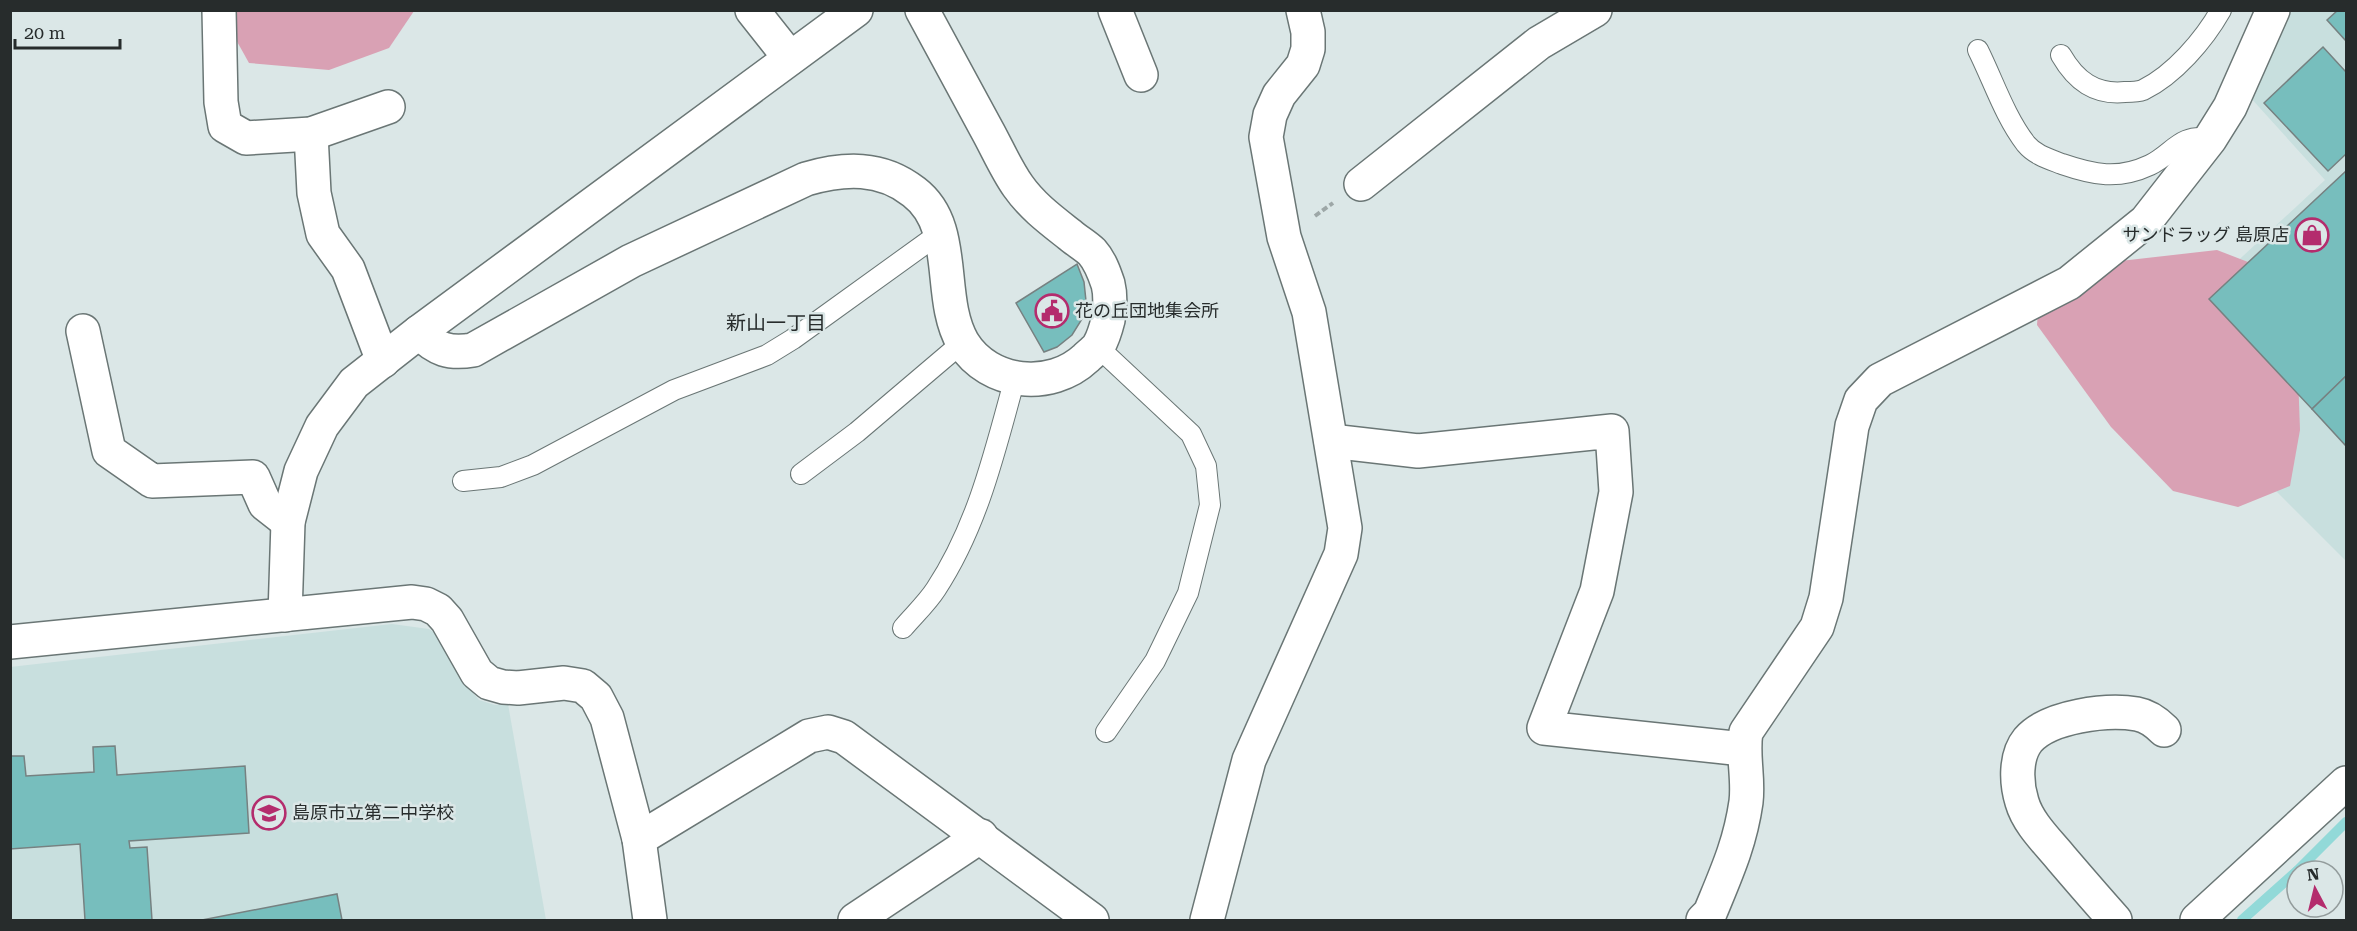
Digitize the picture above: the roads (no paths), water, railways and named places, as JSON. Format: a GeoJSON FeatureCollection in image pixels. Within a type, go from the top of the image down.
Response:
{"type":"FeatureCollection","features":[{"type":"Feature","properties":{"kind":"street"},"geometry":{"type":"LineString","coordinates":[[219,10],[221,102],[225,126],[246,138],[311,134],[388,107]]}},
{"type":"Feature","properties":{"kind":"street"},"geometry":{"type":"LineString","coordinates":[[752,10],[790,57]]}},
{"type":"Feature","properties":{"kind":"street"},"geometry":{"type":"LineString","coordinates":[[285,615],[288,522],[301,471],[322,426],[354,383],[856,10]]}},
{"type":"Feature","properties":{"kind":"street"},"geometry":{"type":"LineString","coordinates":[[419,333],[440,350],[457,353],[473,350],[631,261],[806,179],[834,171],[859,171],[880,174],[898,181],[927,204],[936,218],[950,303],[963,342],[975,359],[993,372],[1015,378],[1039,379],[1061,375],[1081,363],[1098,347],[1111,308],[1109,288],[1103,267],[1092,252],[1039,212],[1017,185],[922,10]]}},
{"type":"Feature","properties":{"kind":"street"},"geometry":{"type":"LineString","coordinates":[[1115,10],[1141,75]]}},
{"type":"Feature","properties":{"kind":"street"},"geometry":{"type":"LineString","coordinates":[[1207,921],[1249,760],[1341,554],[1345,528],[1309,312],[1284,237],[1266,137],[1270,115],[1279,95],[1303,65],[1308,49],[1308,32],[1303,10]]}},
{"type":"Feature","properties":{"kind":"street"},"geometry":{"type":"LineString","coordinates":[[1361,184],[1539,43],[1595,10]]}},
{"type":"Feature","properties":{"kind":"street"},"geometry":{"type":"LineString","coordinates":[[1703,921],[1710,913],[1738,843],[1746,799],[1743,749],[1746,732],[1817,627],[1826,598],[1852,426],[1861,400],[1880,380],[2069,283],[2146,221],[2210,139],[2230,107],[2273,10]]}},
{"type":"Feature","properties":{"kind":"street"},"geometry":{"type":"LineString","coordinates":[[311,134],[314,193],[323,234],[348,269],[383,361]]}},
{"type":"Feature","properties":{"kind":"street"},"geometry":{"type":"LineString","coordinates":[[83,331],[109,451],[152,482],[253,477],[265,504],[288,522]]}},
{"type":"Feature","properties":{"kind":"street"},"geometry":{"type":"LineString","coordinates":[[1331,441],[1418,451],[1612,431],[1616,492],[1597,591],[1544,728],[1743,749]]}},
{"type":"Feature","properties":{"kind":"street"},"geometry":{"type":"LineString","coordinates":[[10,642],[412,602],[426,604],[438,610],[447,620],[477,674],[489,683],[518,688],[564,683],[582,686],[596,697],[607,718],[639,839],[650,921]]}},
{"type":"Feature","properties":{"kind":"street"},"geometry":{"type":"LineString","coordinates":[[2115,921],[2034,825],[2022,803],[2017,778],[2019,758],[2028,740],[2049,725],[2073,718],[2100,714],[2137,714],[2154,720],[2164,730]]}},
{"type":"Feature","properties":{"kind":"street"},"geometry":{"type":"LineString","coordinates":[[639,839],[809,736],[828,732],[844,738],[981,836],[1092,921]]}},
{"type":"Feature","properties":{"kind":"street"},"geometry":{"type":"LineString","coordinates":[[2197,921],[2346,783]]}},
{"type":"Feature","properties":{"kind":"street"},"geometry":{"type":"LineString","coordinates":[[855,921],[981,836]]}},
{"type":"Feature","properties":{"kind":"lane"},"geometry":{"type":"LineString","coordinates":[[2061,55],[2071,73],[2090,87],[2113,93],[2141,91],[2172,71],[2214,22],[2221,10]]}},
{"type":"Feature","properties":{"kind":"lane"},"geometry":{"type":"LineString","coordinates":[[1978,50],[2015,127],[2027,146],[2043,157],[2090,174],[2115,175],[2136,171],[2153,164],[2174,146],[2192,138],[2210,139]]}},
{"type":"Feature","properties":{"kind":"lane"},"geometry":{"type":"LineString","coordinates":[[463,481],[501,477],[533,465],[674,390],[766,355],[792,339],[940,233]]}},
{"type":"Feature","properties":{"kind":"lane"},"geometry":{"type":"LineString","coordinates":[[801,474],[857,432],[963,342]]}},
{"type":"Feature","properties":{"kind":"lane"},"geometry":{"type":"LineString","coordinates":[[1098,347],[1191,434],[1206,466],[1210,505],[1188,592],[1155,661],[1106,732]]}},
{"type":"Feature","properties":{"kind":"lane"},"geometry":{"type":"LineString","coordinates":[[903,628],[935,590],[965,537],[987,480],[1015,378]]}},
{"type":"Feature","properties":{"kind":"waterway"},"geometry":{"type":"LineString","coordinates":[[2309,859],[2346,822]]}},
{"type":"Feature","properties":{"kind":"waterway"},"geometry":{"type":"LineString","coordinates":[[2242,920],[2285,882]]}},
{"type":"Feature","properties":{"kind":"place","name":"サンドラッグ 島原店"},"geometry":{"type":"Point","coordinates":[2312,235]}},
{"type":"Feature","properties":{"kind":"place","name":"花の丘団地集会所"},"geometry":{"type":"Point","coordinates":[1052,311]}},
{"type":"Feature","properties":{"kind":"place","name":"島原市立第二中学校"},"geometry":{"type":"Point","coordinates":[269,813]}},
{"type":"Feature","properties":{"kind":"district","name":"新山一丁目"},"geometry":{"type":"Point","coordinates":[776,323]}}]}
